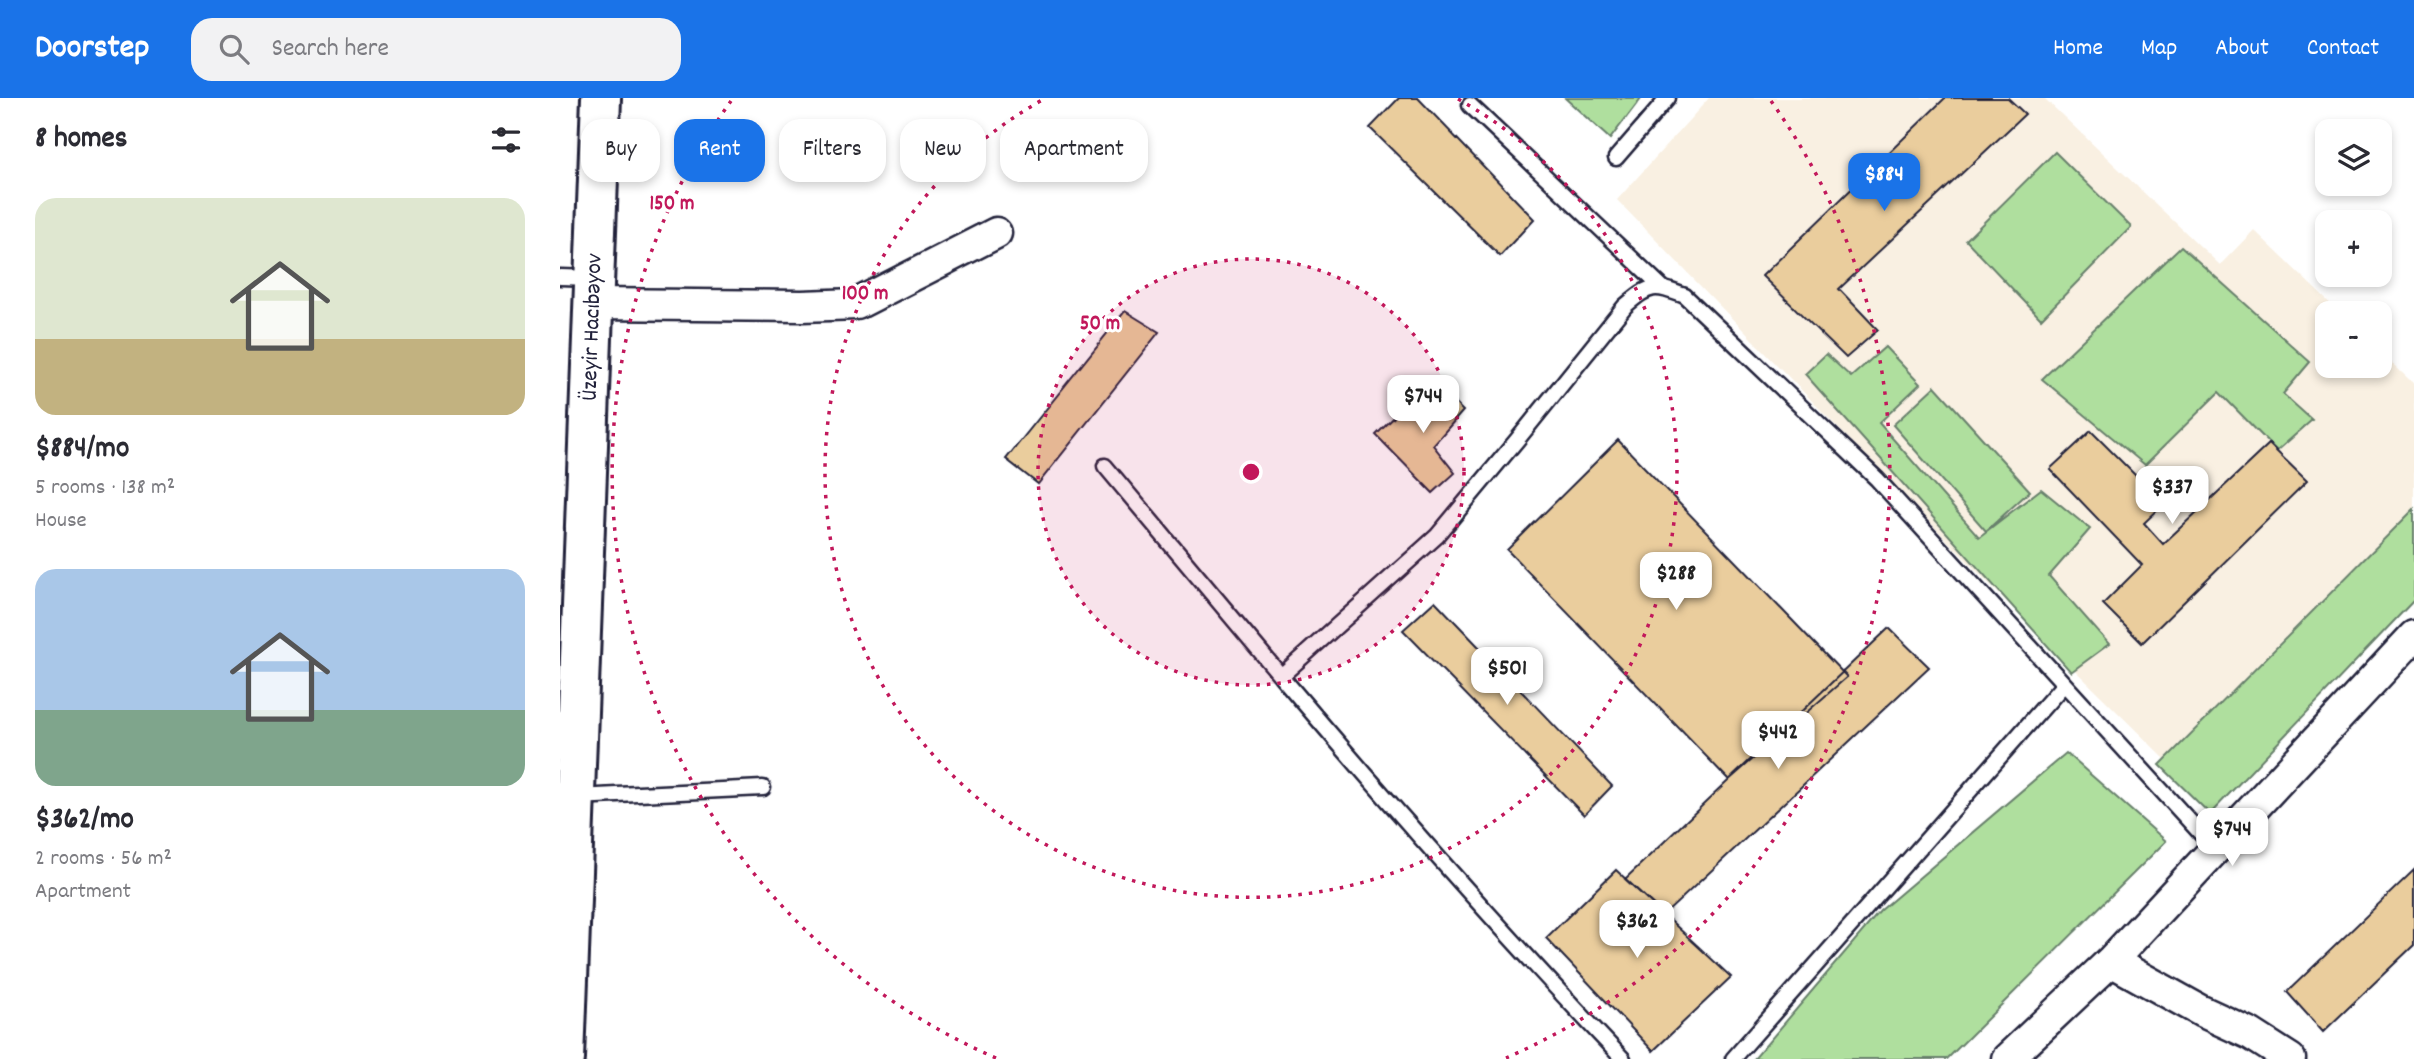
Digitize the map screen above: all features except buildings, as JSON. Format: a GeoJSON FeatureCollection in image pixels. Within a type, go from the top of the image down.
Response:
{"type":"FeatureCollection","features":[{"type":"Feature","properties":{"kind":"main road","name":"Üzeyir Hacıbəyov"},"geometry":{"type":"LineString","coordinates":[[565,1059],[564,1006],[575,797],[583,286],[601,98]]}},
{"type":"Feature","properties":{"kind":"street"},"geometry":{"type":"LineString","coordinates":[[583,286],[802,306],[858,304],[996,233]]}},
{"type":"Feature","properties":{"kind":"street"},"geometry":{"type":"LineString","coordinates":[[2007,1059],[2111,961],[2414,636]]}},
{"type":"Feature","properties":{"kind":"street"},"geometry":{"type":"LineString","coordinates":[[2111,961],[2201,1011],[2251,1034],[2290,1059]]}},
{"type":"Feature","properties":{"kind":"lane"},"geometry":{"type":"LineString","coordinates":[[1616,158],[1668,98]]}},
{"type":"Feature","properties":{"kind":"lane"},"geometry":{"type":"LineString","coordinates":[[1470,105],[1663,288],[1685,296],[1877,479],[2215,849]]}},
{"type":"Feature","properties":{"kind":"lane"},"geometry":{"type":"LineString","coordinates":[[1281,676],[1437,536],[1625,306],[1644,290],[1663,288]]}},
{"type":"Feature","properties":{"kind":"lane"},"geometry":{"type":"LineString","coordinates":[[1105,466],[1351,759],[1510,939],[1623,1059]]}},
{"type":"Feature","properties":{"kind":"lane"},"geometry":{"type":"LineString","coordinates":[[1732,1059],[2064,684]]}},
{"type":"Feature","properties":{"kind":"lane"},"geometry":{"type":"LineString","coordinates":[[575,797],[763,788]]}},
{"type":"Feature","properties":{"kind":"shaded area"},"geometry":{"type":"Polygon","coordinates":[[[1709,98],[2044,98],[2220,265],[2254,230],[2328,301],[2315,301],[2315,378],[2392,378],[2392,363],[2414,384],[2414,509],[2166,760],[2035,631],[1617,200],[1709,98]]]}},
{"type":"Feature","properties":{"kind":"green space"},"geometry":{"type":"Polygon","coordinates":[[[1565,98],[1641,98],[1610,139],[1565,98]]]}},
{"type":"Feature","properties":{"kind":"green space"},"geometry":{"type":"Polygon","coordinates":[[[2055,152],[2131,227],[2041,319],[1966,240],[2055,152]]]}},
{"type":"Feature","properties":{"kind":"green space"},"geometry":{"type":"Polygon","coordinates":[[[2181,246],[2310,362],[2283,394],[2312,420],[2277,451],[2219,392],[2145,465],[2042,379],[2181,246]]]}},
{"type":"Feature","properties":{"kind":"green space"},"geometry":{"type":"Polygon","coordinates":[[[1885,347],[1920,384],[1879,423],[1979,537],[2041,489],[2090,529],[2049,576],[2109,644],[2071,672],[1805,374],[1826,354],[1851,377],[1885,347]]]}},
{"type":"Feature","properties":{"kind":"green space"},"geometry":{"type":"Polygon","coordinates":[[[1935,386],[2030,491],[1986,531],[1893,425],[1935,386]]]}},
{"type":"Feature","properties":{"kind":"green space"},"geometry":{"type":"Polygon","coordinates":[[[2414,509],[2414,600],[2210,814],[2160,765],[2414,509]]]}},
{"type":"Feature","properties":{"kind":"green space"},"geometry":{"type":"Polygon","coordinates":[[[2066,753],[2166,841],[1947,1059],[1754,1059],[1880,911],[2066,753]]]}}]}
